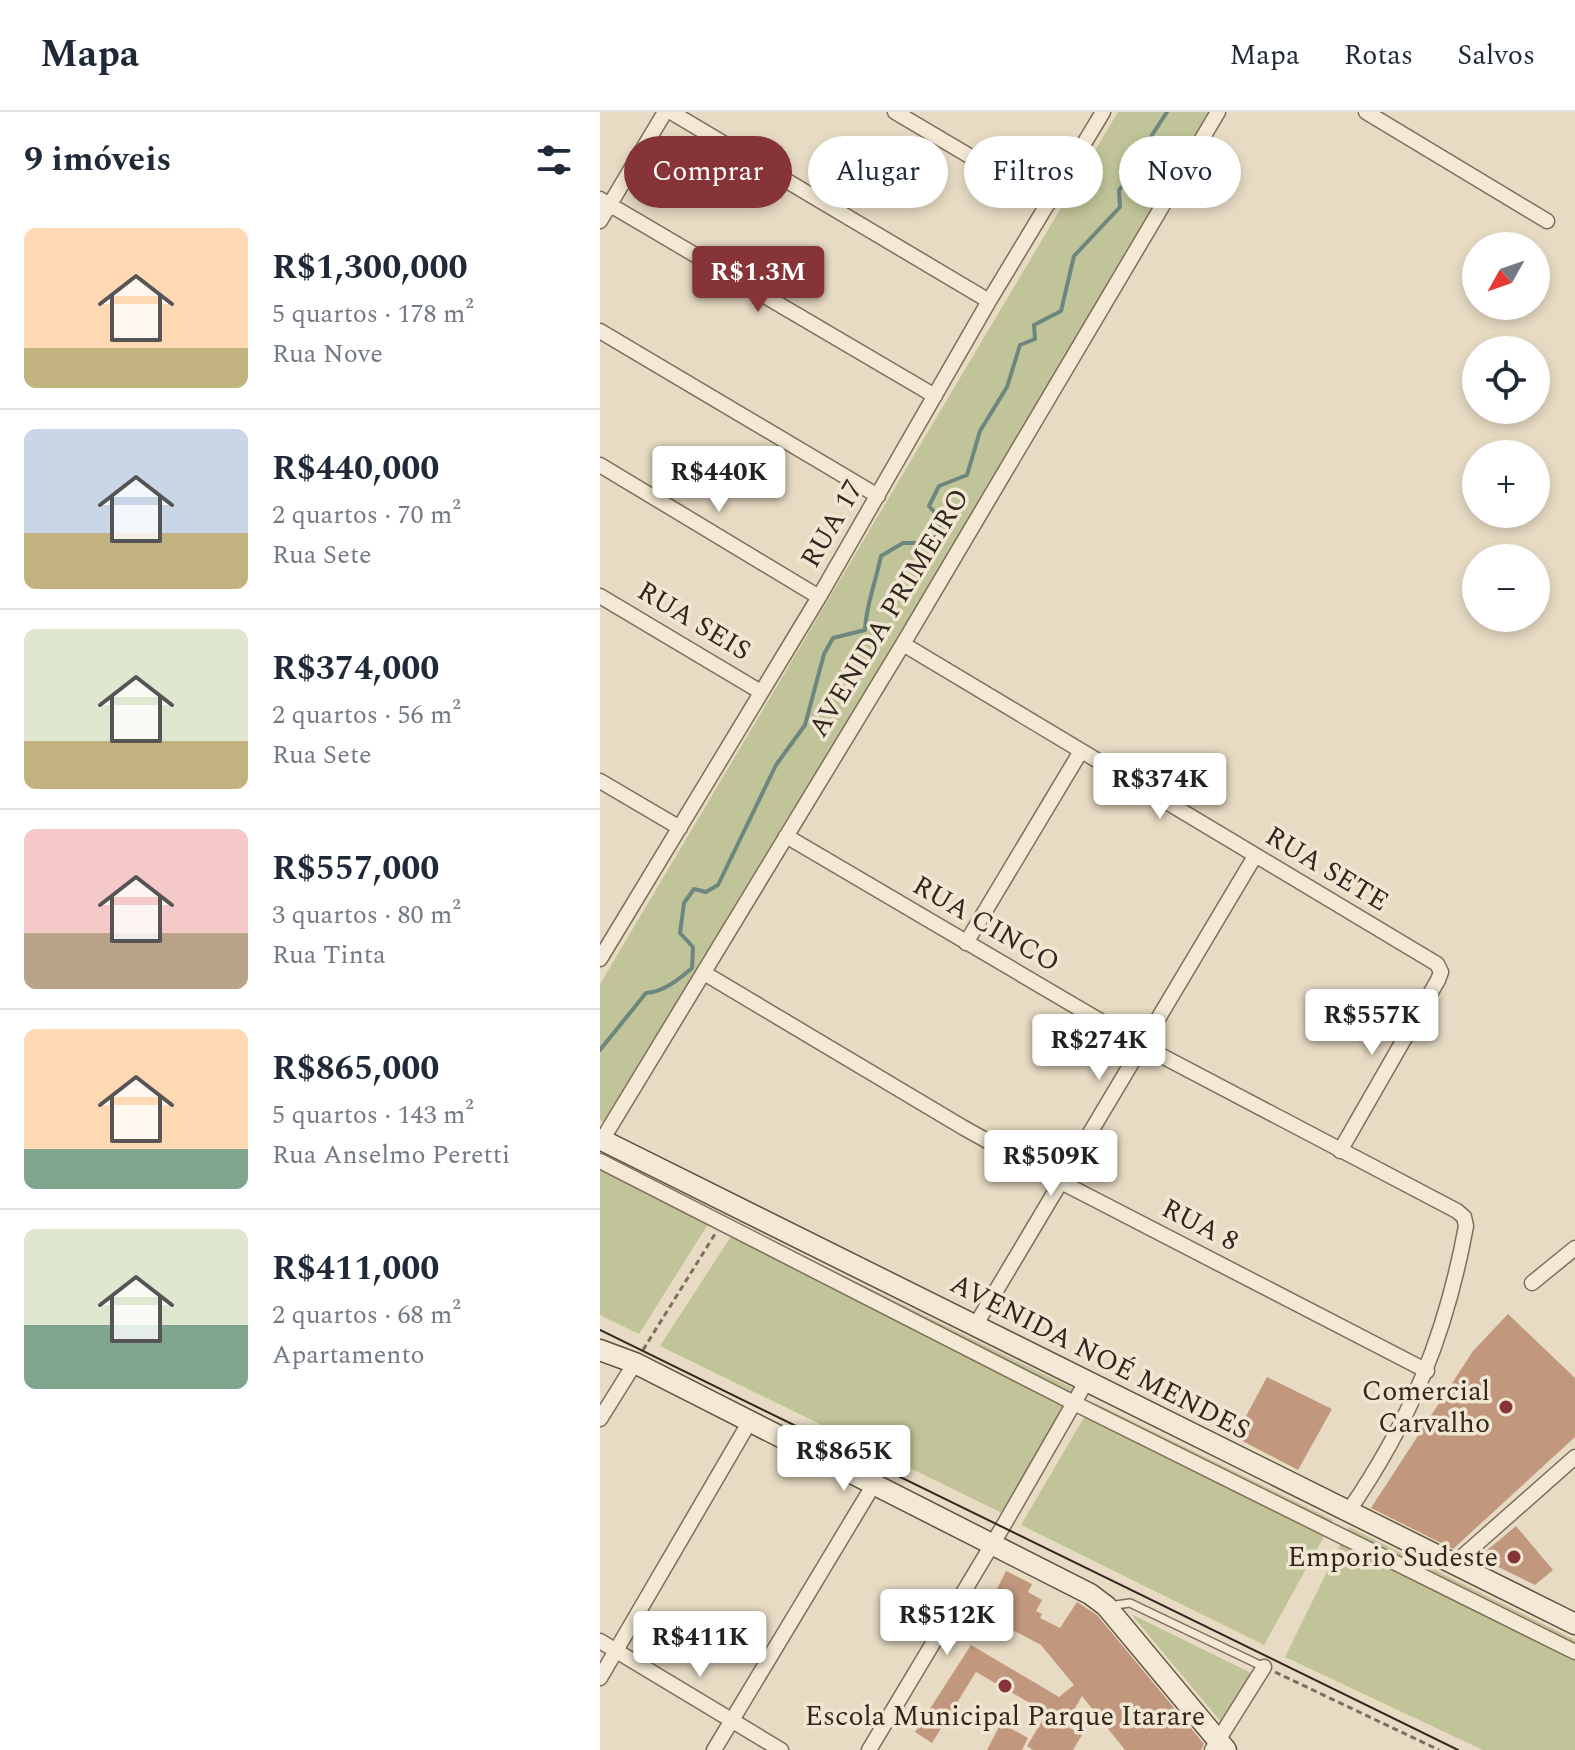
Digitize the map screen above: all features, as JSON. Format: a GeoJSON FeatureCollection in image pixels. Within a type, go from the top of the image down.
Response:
{"type":"FeatureCollection","features":[{"type":"Feature","properties":{"kind":"main road","name":"AVENIDA NOÉ MENDES"},"geometry":{"type":"LineString","coordinates":[[601,1139],[1575,1624]]}},
{"type":"Feature","properties":{"kind":"main road"},"geometry":{"type":"LineString","coordinates":[[600,1350],[635,1363],[1090,1594],[1106,1606],[1219,1747]]}},
{"type":"Feature","properties":{"kind":"street"},"geometry":{"type":"LineString","coordinates":[[600,221],[605,202],[665,112]]}},
{"type":"Feature","properties":{"kind":"street"},"geometry":{"type":"LineString","coordinates":[[671,112],[989,301]]}},
{"type":"Feature","properties":{"kind":"street"},"geometry":{"type":"LineString","coordinates":[[895,112],[964,153]]}},
{"type":"Feature","properties":{"kind":"street","name":"RUA 17"},"geometry":{"type":"LineString","coordinates":[[1089,136],[1103,112]]}},
{"type":"Feature","properties":{"kind":"street","name":"AVENIDA PRIMEIRO"},"geometry":{"type":"LineString","coordinates":[[601,1139],[903,644],[1218,112]]}},
{"type":"Feature","properties":{"kind":"street"},"geometry":{"type":"LineString","coordinates":[[1366,112],[1547,221]]}},
{"type":"Feature","properties":{"kind":"street"},"geometry":{"type":"LineString","coordinates":[[605,202],[935,396]]}},
{"type":"Feature","properties":{"kind":"street","name":"RUA 17"},"geometry":{"type":"LineString","coordinates":[[600,959],[819,597],[1046,208]]}},
{"type":"Feature","properties":{"kind":"street"},"geometry":{"type":"LineString","coordinates":[[600,331],[878,496]]}},
{"type":"Feature","properties":{"kind":"street"},"geometry":{"type":"LineString","coordinates":[[600,465],[819,597]]}},
{"type":"Feature","properties":{"kind":"street","name":"RUA SEIS"},"geometry":{"type":"LineString","coordinates":[[600,596],[761,692]]}},
{"type":"Feature","properties":{"kind":"street","name":"RUA SETE"},"geometry":{"type":"LineString","coordinates":[[903,644],[1437,964],[1441,972],[1438,980],[1340,1151]]}},
{"type":"Feature","properties":{"kind":"street"},"geometry":{"type":"LineString","coordinates":[[966,943],[1081,751]]}},
{"type":"Feature","properties":{"kind":"street"},"geometry":{"type":"LineString","coordinates":[[600,781],[680,828]]}},
{"type":"Feature","properties":{"kind":"street","name":"RUA CINCO"},"geometry":{"type":"LineString","coordinates":[[786,836],[1143,1046],[1457,1211],[1466,1223],[1463,1241],[1453,1292],[1427,1371]]}},
{"type":"Feature","properties":{"kind":"street"},"geometry":{"type":"LineString","coordinates":[[975,1326],[1255,856]]}},
{"type":"Feature","properties":{"kind":"street","name":"RUA 8"},"geometry":{"type":"LineString","coordinates":[[704,973],[964,1128],[1061,1182],[1427,1371]]}},
{"type":"Feature","properties":{"kind":"street"},"geometry":{"type":"LineString","coordinates":[[600,1161],[1074,1403],[1575,1652]]}},
{"type":"Feature","properties":{"kind":"street"},"geometry":{"type":"LineString","coordinates":[[1532,1283],[1575,1248]]}},
{"type":"Feature","properties":{"kind":"street"},"geometry":{"type":"LineString","coordinates":[[600,1419],[635,1363]]}},
{"type":"Feature","properties":{"kind":"street"},"geometry":{"type":"LineString","coordinates":[[1348,1512],[1389,1447],[1427,1371]]}},
{"type":"Feature","properties":{"kind":"street"},"geometry":{"type":"LineString","coordinates":[[869,1750],[1086,1382]]}},
{"type":"Feature","properties":{"kind":"street"},"geometry":{"type":"LineString","coordinates":[[600,1678],[750,1421]]}},
{"type":"Feature","properties":{"kind":"street"},"geometry":{"type":"LineString","coordinates":[[1455,1563],[1575,1457]]}},
{"type":"Feature","properties":{"kind":"street"},"geometry":{"type":"LineString","coordinates":[[714,1750],[874,1484]]}},
{"type":"Feature","properties":{"kind":"street"},"geometry":{"type":"LineString","coordinates":[[600,1641],[781,1750]]}},
{"type":"Feature","properties":{"kind":"street"},"geometry":{"type":"LineString","coordinates":[[1219,1747],[1264,1667]]}},
{"type":"Feature","properties":{"kind":"lane"},"geometry":{"type":"LineString","coordinates":[[1106,1606],[1130,1603],[1264,1667]]}},
{"type":"Feature","properties":{"kind":"path"},"geometry":{"type":"LineString","coordinates":[[635,1363],[722,1222]]}},
{"type":"Feature","properties":{"kind":"path"},"geometry":{"type":"LineString","coordinates":[[1264,1667],[1439,1750]]}},
{"type":"Feature","properties":{"kind":"green space"},"geometry":{"type":"Polygon","coordinates":[[[1118,112],[1210,112],[1196,136],[1119,136],[1119,208],[1153,208],[609,1124],[600,1120],[600,984],[1061,208],[1103,208],[1103,137],[1118,112]]]}},
{"type":"Feature","properties":{"kind":"green space"},"geometry":{"type":"Polygon","coordinates":[[[600,1156],[715,1213],[639,1334],[600,1315],[600,1156]]]}},
{"type":"Feature","properties":{"kind":"green space"},"geometry":{"type":"Polygon","coordinates":[[[739,1224],[1074,1389],[1002,1513],[660,1346],[739,1224]]]}},
{"type":"Feature","properties":{"kind":"green space"},"geometry":{"type":"Polygon","coordinates":[[[1093,1402],[1333,1520],[1264,1645],[1021,1525],[1093,1402]]]}},
{"type":"Feature","properties":{"kind":"green space"},"geometry":{"type":"Polygon","coordinates":[[[1349,1527],[1575,1640],[1575,1750],[1483,1750],[1285,1657],[1349,1527]]]}},
{"type":"Feature","properties":{"kind":"green space"},"geometry":{"type":"Polygon","coordinates":[[[1131,1614],[1251,1673],[1222,1723],[1131,1614]]]}},
{"type":"Feature","properties":{"kind":"building"},"geometry":{"type":"Polygon","coordinates":[[[1077,1020],[1120,1045],[1108,1068],[1064,1043],[1077,1020]]]}},
{"type":"Feature","properties":{"kind":"building","name":"Comercial Carvalho"},"geometry":{"type":"Polygon","coordinates":[[[1508,1314],[1575,1378],[1575,1437],[1453,1549],[1371,1508],[1473,1351],[1508,1314]]]}},
{"type":"Feature","properties":{"kind":"building"},"geometry":{"type":"Polygon","coordinates":[[[1267,1377],[1332,1409],[1298,1470],[1235,1437],[1267,1377]]]}},
{"type":"Feature","properties":{"kind":"building","name":"Emporio Sudeste"},"geometry":{"type":"Polygon","coordinates":[[[1516,1526],[1553,1570],[1535,1585],[1488,1562],[1485,1552],[1516,1526]]]}},
{"type":"Feature","properties":{"kind":"building"},"geometry":{"type":"Polygon","coordinates":[[[1006,1571],[1032,1584],[1028,1592],[1042,1600],[1036,1611],[1042,1614],[1040,1618],[1060,1628],[1077,1602],[1097,1615],[1204,1744],[1201,1750],[1125,1750],[1082,1696],[1065,1725],[1082,1735],[1073,1750],[1033,1750],[1027,1746],[1047,1713],[976,1672],[932,1743],[915,1732],[971,1645],[1059,1697],[1074,1685],[1041,1645],[984,1615],[1006,1571]]]}},
{"type":"Feature","properties":{"kind":"building"},"geometry":{"type":"Polygon","coordinates":[[[1001,1723],[1028,1738],[1022,1750],[987,1750],[1001,1723]]]}},
{"type":"Feature","properties":{"kind":"waterway"},"geometry":{"type":"LineString","coordinates":[[600,1050],[646,993],[665,988],[692,968],[693,947],[680,933],[684,903],[694,889],[706,892],[718,885],[776,765],[805,725],[824,654],[833,638],[865,630],[881,556],[903,543],[933,543],[942,521],[929,506],[939,486],[967,475],[980,431],[1007,387],[1020,345],[1035,339],[1034,325],[1061,311],[1074,256],[1120,207],[1119,190],[1129,178],[1125,161],[1141,152],[1167,112]]}},
{"type":"Feature","properties":{"kind":"tram line"},"geometry":{"type":"LineString","coordinates":[[600,1330],[1458,1750]]}},
{"type":"Feature","properties":{"kind":"place","name":"Comercial Carvalho"},"geometry":{"type":"Point","coordinates":[1506,1407]}},
{"type":"Feature","properties":{"kind":"place","name":"Emporio Sudeste"},"geometry":{"type":"Point","coordinates":[1514,1557]}},
{"type":"Feature","properties":{"kind":"place","name":"Escola Municipal Parque Itarare"},"geometry":{"type":"Point","coordinates":[1005,1686]}}]}
